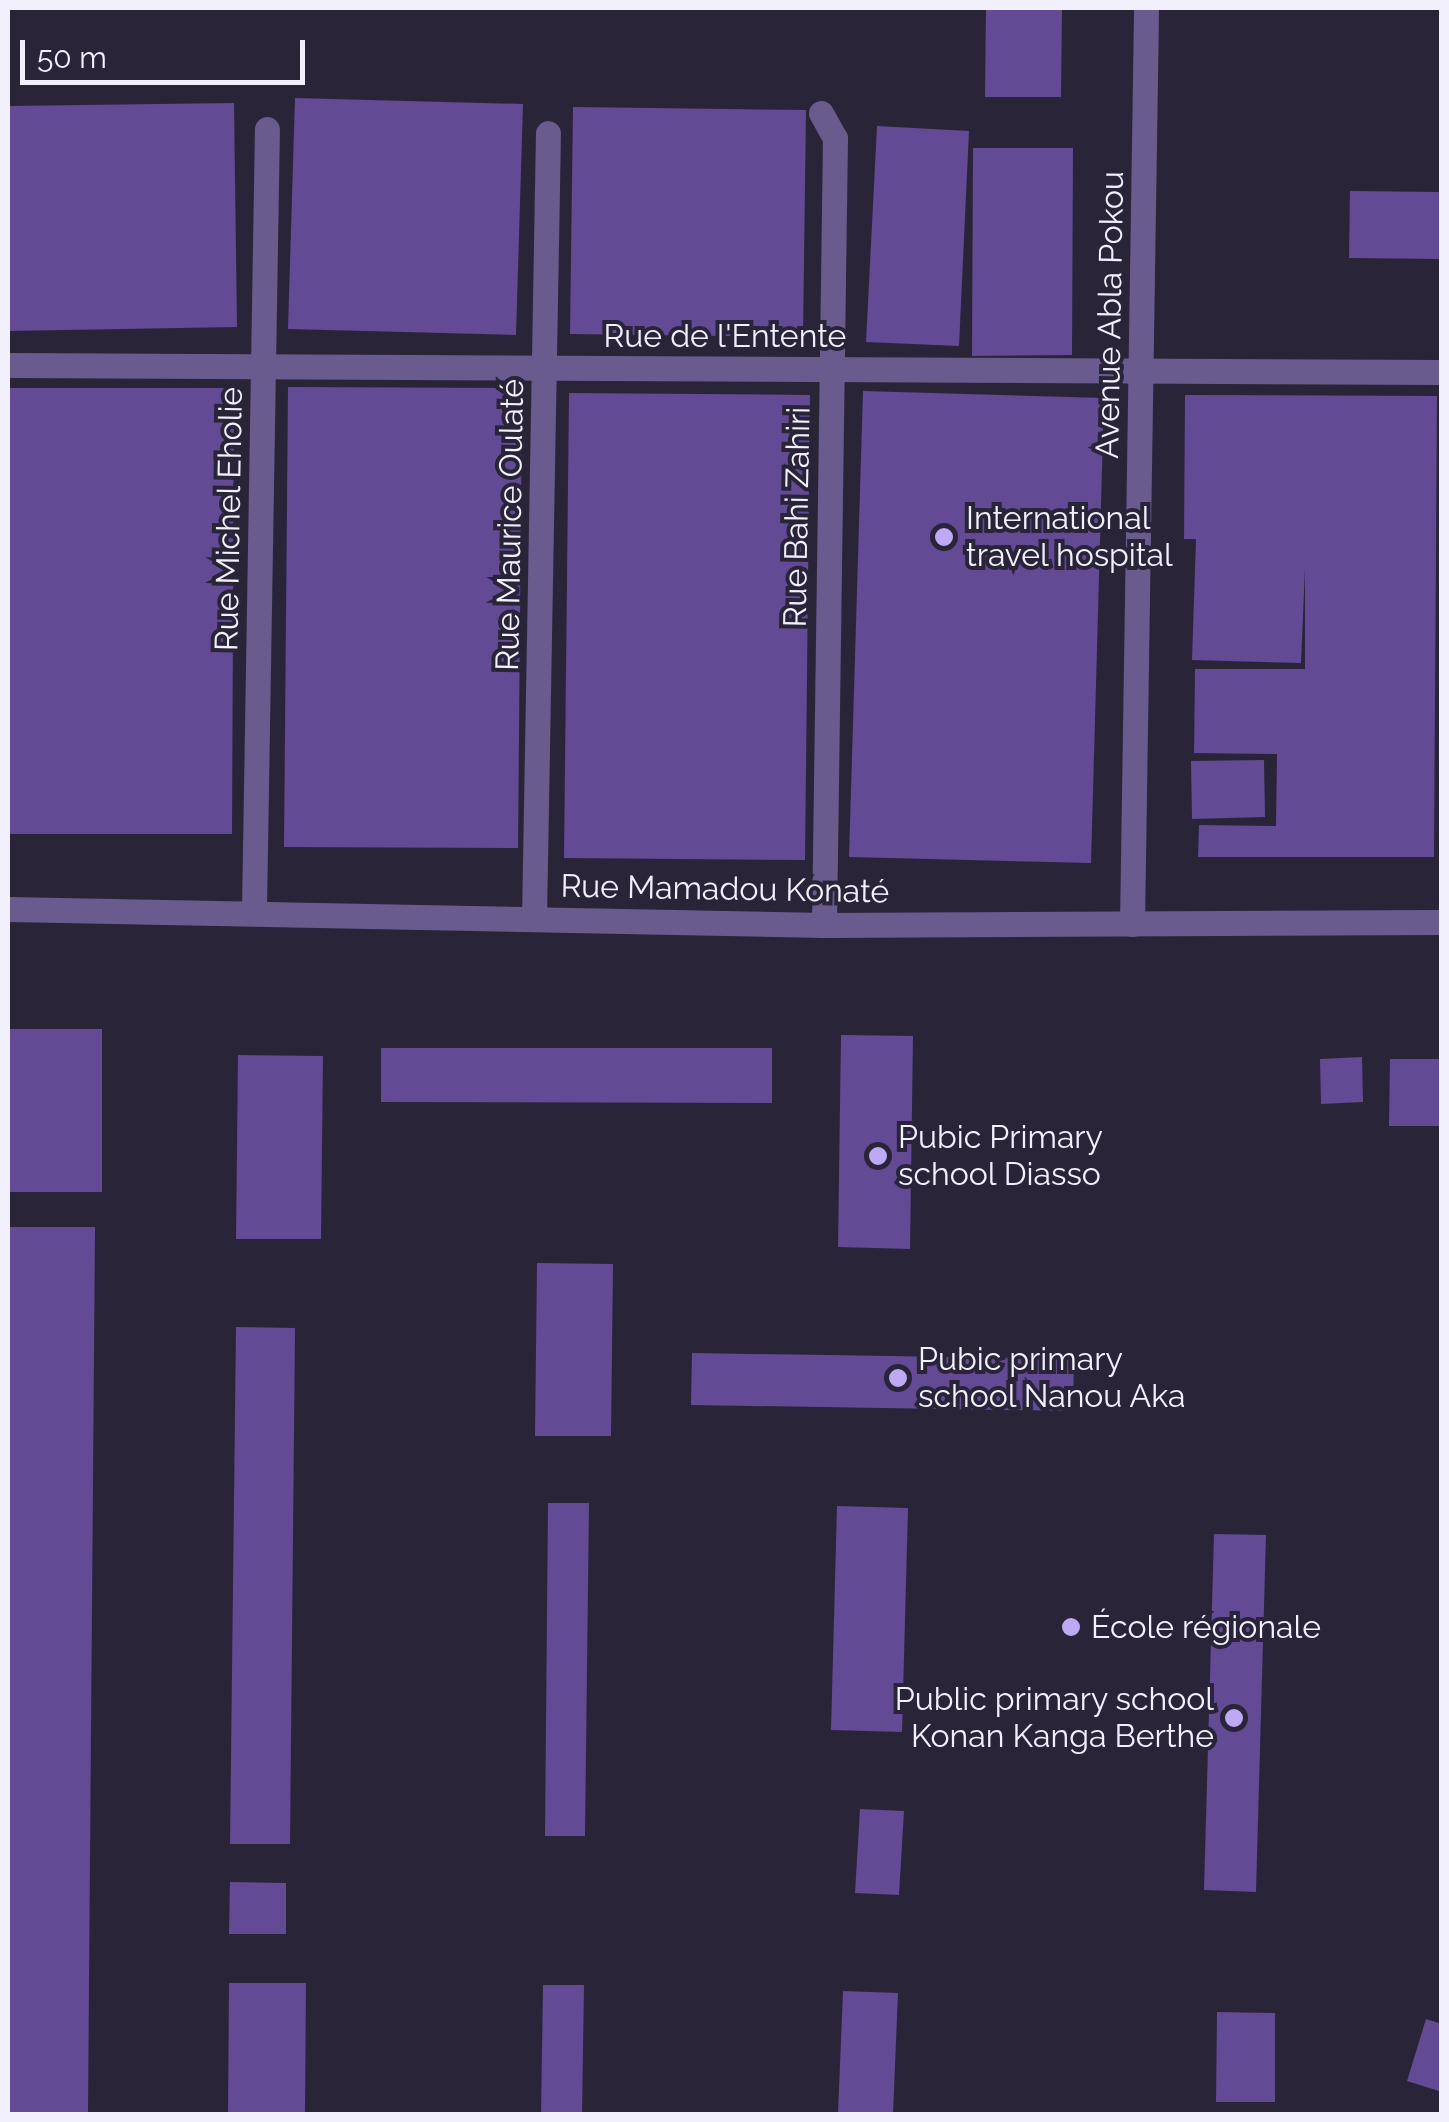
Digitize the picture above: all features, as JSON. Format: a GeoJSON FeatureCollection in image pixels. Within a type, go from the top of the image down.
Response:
{"type":"FeatureCollection","features":[{"type":"Feature","properties":{"kind":"street","name":"Avenue Abla Pokou"},"geometry":{"type":"LineString","coordinates":[[1132,924],[1146,8]]}},
{"type":"Feature","properties":{"kind":"street","name":"Rue Bahi Zahiri"},"geometry":{"type":"LineString","coordinates":[[821,114],[835,138],[824,925]]}},
{"type":"Feature","properties":{"kind":"street","name":"Rue Michel Eholie"},"geometry":{"type":"LineString","coordinates":[[254,909],[267,129]]}},
{"type":"Feature","properties":{"kind":"street","name":"Rue Maurice Oulaté"},"geometry":{"type":"LineString","coordinates":[[534,918],[548,133]]}},
{"type":"Feature","properties":{"kind":"street","name":"Rue de l'Entente"},"geometry":{"type":"LineString","coordinates":[[8,365],[1442,372]]}},
{"type":"Feature","properties":{"kind":"street","name":"Rue Mamadou Konaté"},"geometry":{"type":"LineString","coordinates":[[8,909],[254,909],[824,925],[1442,922]]}},
{"type":"Feature","properties":{"kind":"building"},"geometry":{"type":"Polygon","coordinates":[[[986,8],[1062,8],[1061,97],[985,97],[986,8]]]}},
{"type":"Feature","properties":{"kind":"building"},"geometry":{"type":"Polygon","coordinates":[[[295,98],[523,104],[516,335],[288,329],[295,98]]]}},
{"type":"Feature","properties":{"kind":"building"},"geometry":{"type":"Polygon","coordinates":[[[234,103],[237,327],[8,331],[8,106],[234,103]]]}},
{"type":"Feature","properties":{"kind":"building"},"geometry":{"type":"Polygon","coordinates":[[[573,107],[806,110],[803,337],[570,334],[573,107]]]}},
{"type":"Feature","properties":{"kind":"building"},"geometry":{"type":"Polygon","coordinates":[[[877,126],[969,131],[959,346],[866,342],[877,126]]]}},
{"type":"Feature","properties":{"kind":"building"},"geometry":{"type":"Polygon","coordinates":[[[973,148],[1073,148],[1072,355],[972,356],[973,148]]]}},
{"type":"Feature","properties":{"kind":"building"},"geometry":{"type":"Polygon","coordinates":[[[1350,191],[1440,192],[1439,259],[1349,258],[1350,191]]]}},
{"type":"Feature","properties":{"kind":"building"},"geometry":{"type":"Polygon","coordinates":[[[288,387],[522,388],[518,848],[284,847],[288,387]]]}},
{"type":"Feature","properties":{"kind":"building"},"geometry":{"type":"Polygon","coordinates":[[[8,388],[234,388],[232,834],[8,834],[8,388]]]}},
{"type":"Feature","properties":{"kind":"building"},"geometry":{"type":"Polygon","coordinates":[[[863,391],[1104,398],[1091,863],[849,857],[863,391]]]}},
{"type":"Feature","properties":{"kind":"building"},"geometry":{"type":"Polygon","coordinates":[[[569,393],[810,395],[805,860],[564,858],[569,393]]]}},
{"type":"Feature","properties":{"kind":"building"},"geometry":{"type":"Polygon","coordinates":[[[1185,395],[1437,396],[1434,857],[1198,857],[1199,825],[1276,826],[1277,754],[1194,753],[1195,669],[1305,669],[1305,569],[1301,663],[1192,660],[1196,539],[1184,539],[1185,395]]]}},
{"type":"Feature","properties":{"kind":"building"},"geometry":{"type":"Polygon","coordinates":[[[1264,760],[1265,817],[1192,819],[1191,761],[1264,760]]]}},
{"type":"Feature","properties":{"kind":"building"},"geometry":{"type":"Polygon","coordinates":[[[8,1029],[102,1029],[102,1192],[8,1192],[8,1029]]]}},
{"type":"Feature","properties":{"kind":"building"},"geometry":{"type":"Polygon","coordinates":[[[841,1035],[913,1036],[910,1249],[838,1247],[841,1035]]]}},
{"type":"Feature","properties":{"kind":"building"},"geometry":{"type":"Polygon","coordinates":[[[381,1048],[772,1048],[772,1103],[381,1102],[381,1048]]]}},
{"type":"Feature","properties":{"kind":"building"},"geometry":{"type":"Polygon","coordinates":[[[238,1055],[323,1056],[321,1239],[236,1239],[238,1055]]]}},
{"type":"Feature","properties":{"kind":"building"},"geometry":{"type":"Polygon","coordinates":[[[1362,1057],[1363,1102],[1321,1104],[1320,1059],[1362,1057]]]}},
{"type":"Feature","properties":{"kind":"building"},"geometry":{"type":"Polygon","coordinates":[[[1390,1059],[1442,1059],[1442,1126],[1389,1126],[1390,1059]]]}},
{"type":"Feature","properties":{"kind":"building"},"geometry":{"type":"Polygon","coordinates":[[[8,1227],[95,1227],[88,2114],[8,2114],[8,1227]]]}},
{"type":"Feature","properties":{"kind":"building"},"geometry":{"type":"Polygon","coordinates":[[[537,1263],[613,1264],[611,1436],[535,1436],[537,1263]]]}},
{"type":"Feature","properties":{"kind":"building"},"geometry":{"type":"Polygon","coordinates":[[[236,1327],[295,1328],[290,1844],[230,1844],[236,1327]]]}},
{"type":"Feature","properties":{"kind":"building"},"geometry":{"type":"Polygon","coordinates":[[[692,1353],[1074,1359],[1073,1411],[691,1405],[692,1353]]]}},
{"type":"Feature","properties":{"kind":"building"},"geometry":{"type":"Polygon","coordinates":[[[548,1503],[589,1503],[585,1836],[545,1836],[548,1503]]]}},
{"type":"Feature","properties":{"kind":"building"},"geometry":{"type":"Polygon","coordinates":[[[837,1506],[908,1508],[902,1732],[831,1730],[837,1506]]]}},
{"type":"Feature","properties":{"kind":"building"},"geometry":{"type":"Polygon","coordinates":[[[1214,1534],[1266,1535],[1256,1892],[1204,1890],[1214,1534]]]}},
{"type":"Feature","properties":{"kind":"building"},"geometry":{"type":"Polygon","coordinates":[[[860,1809],[904,1811],[899,1895],[855,1893],[860,1809]]]}},
{"type":"Feature","properties":{"kind":"building"},"geometry":{"type":"Polygon","coordinates":[[[230,1882],[286,1883],[286,1934],[229,1934],[230,1882]]]}},
{"type":"Feature","properties":{"kind":"building"},"geometry":{"type":"Polygon","coordinates":[[[229,1983],[306,1983],[305,2114],[228,2114],[229,1983]]]}},
{"type":"Feature","properties":{"kind":"building"},"geometry":{"type":"Polygon","coordinates":[[[543,1985],[584,1985],[582,2114],[541,2114],[543,1985]]]}},
{"type":"Feature","properties":{"kind":"building"},"geometry":{"type":"Polygon","coordinates":[[[843,1991],[898,1993],[893,2114],[838,2114],[843,1991]]]}},
{"type":"Feature","properties":{"kind":"building"},"geometry":{"type":"Polygon","coordinates":[[[1217,2012],[1275,2013],[1275,2102],[1216,2102],[1217,2012]]]}},
{"type":"Feature","properties":{"kind":"building"},"geometry":{"type":"Polygon","coordinates":[[[1426,2019],[1442,2024],[1442,2092],[1407,2081],[1426,2019]]]}},
{"type":"Feature","properties":{"kind":"place","name":"International travel hospital"},"geometry":{"type":"Point","coordinates":[944,537]}},
{"type":"Feature","properties":{"kind":"place","name":"Pubic Primary school Diasso"},"geometry":{"type":"Point","coordinates":[878,1156]}},
{"type":"Feature","properties":{"kind":"place","name":"Pubic primary school Nanou Aka"},"geometry":{"type":"Point","coordinates":[898,1378]}},
{"type":"Feature","properties":{"kind":"place","name":"École régionale"},"geometry":{"type":"Point","coordinates":[1071,1627]}},
{"type":"Feature","properties":{"kind":"place","name":"Public primary school Konan Kanga Berthe"},"geometry":{"type":"Point","coordinates":[1234,1718]}}]}
